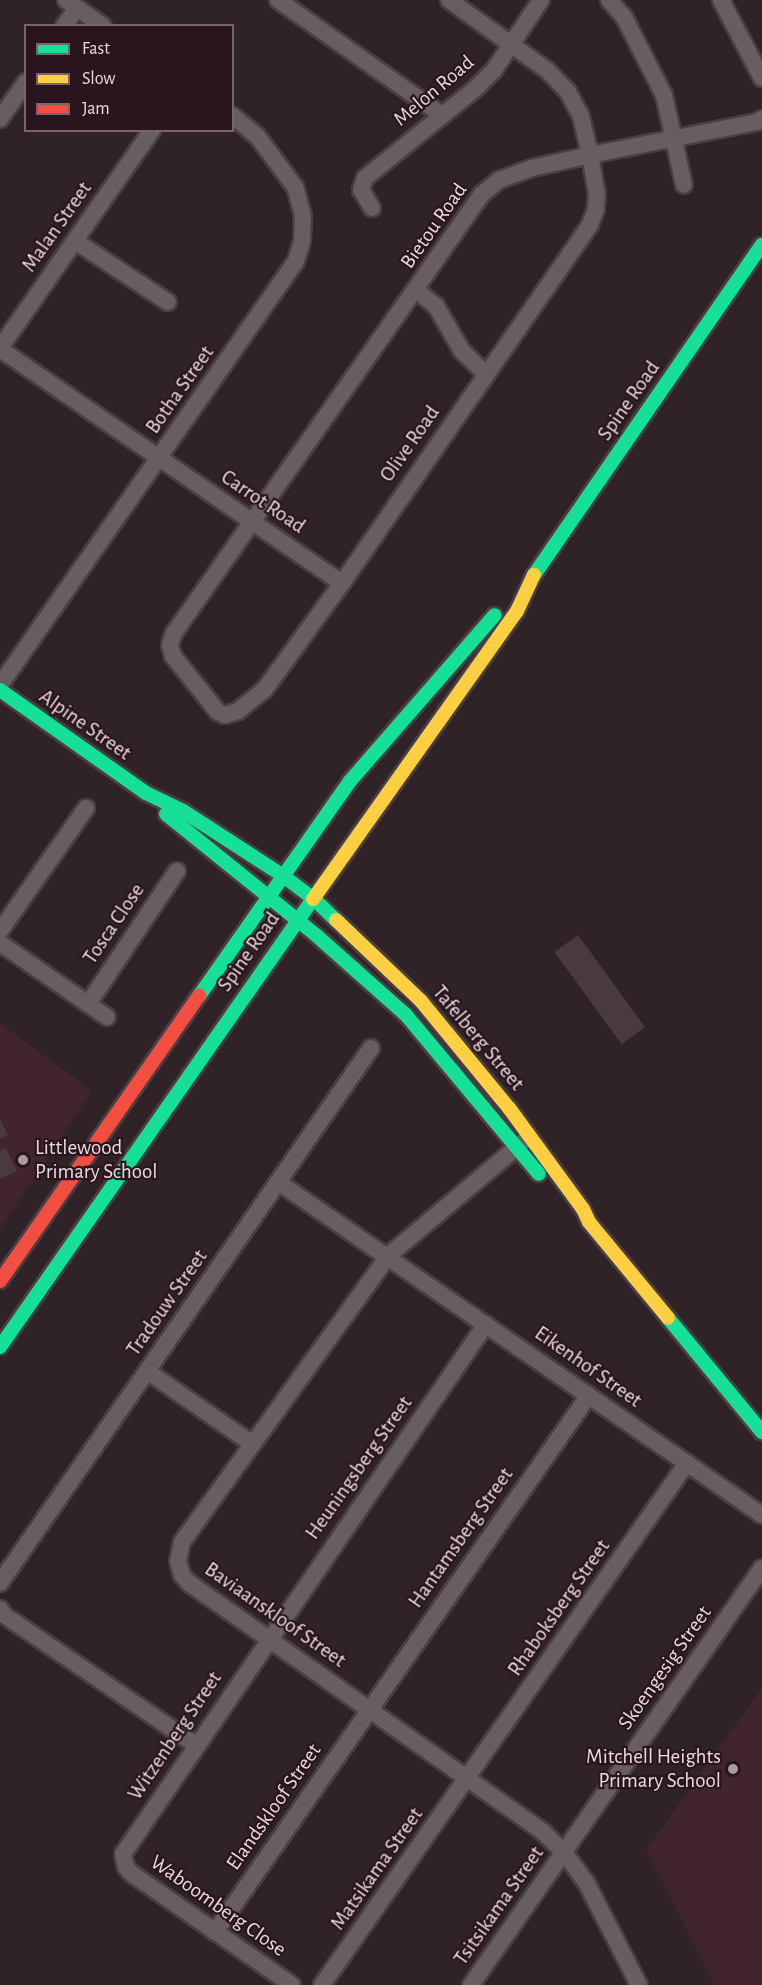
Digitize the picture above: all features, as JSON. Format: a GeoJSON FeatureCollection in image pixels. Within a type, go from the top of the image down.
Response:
{"type":"FeatureCollection","features":[{"type":"Feature","properties":{"kind":"main road","name":"Spine Road"},"geometry":{"type":"LineString","coordinates":[[0,1347],[313,898],[517,611],[530,581],[762,245]]}},
{"type":"Feature","properties":{"kind":"main road","name":"Spine Road"},"geometry":{"type":"LineString","coordinates":[[0,1281],[282,875],[371,756],[506,603],[530,581]]}},
{"type":"Feature","properties":{"kind":"main road","name":"Alpine Street"},"geometry":{"type":"LineString","coordinates":[[0,690],[146,793],[183,811],[282,875]]}},
{"type":"Feature","properties":{"kind":"main road","name":"Alpine Street"},"geometry":{"type":"LineString","coordinates":[[146,793],[174,823],[267,897]]}},
{"type":"Feature","properties":{"kind":"main road","name":"Tafelberg Street"},"geometry":{"type":"LineString","coordinates":[[282,875],[313,898],[421,1001],[509,1108],[583,1209],[590,1222],[762,1432]]}},
{"type":"Feature","properties":{"kind":"main road","name":"Tafelberg Street"},"geometry":{"type":"LineString","coordinates":[[267,897],[298,920],[406,1015],[515,1147],[575,1214],[590,1222]]}},
{"type":"Feature","properties":{"kind":"street"},"geometry":{"type":"LineString","coordinates":[[278,0],[442,115]]}},
{"type":"Feature","properties":{"kind":"street","name":"Olive Road"},"geometry":{"type":"LineString","coordinates":[[252,521],[174,633],[170,645],[173,657],[218,712],[225,715],[238,711],[265,689],[342,583],[590,225],[596,209],[597,193],[581,116],[568,93],[548,70],[449,0]]}},
{"type":"Feature","properties":{"kind":"street","name":"Melon Road"},"geometry":{"type":"LineString","coordinates":[[372,208],[361,190],[365,178],[488,76],[541,0]]}},
{"type":"Feature","properties":{"kind":"street"},"geometry":{"type":"LineString","coordinates":[[609,0],[624,17],[664,95],[684,185]]}},
{"type":"Feature","properties":{"kind":"street"},"geometry":{"type":"LineString","coordinates":[[722,0],[762,78]]}},
{"type":"Feature","properties":{"kind":"street"},"geometry":{"type":"LineString","coordinates":[[65,24],[71,4],[99,24]]}},
{"type":"Feature","properties":{"kind":"street"},"geometry":{"type":"LineString","coordinates":[[0,119],[24,85]]}},
{"type":"Feature","properties":{"kind":"street","name":"Botha Street"},"geometry":{"type":"LineString","coordinates":[[0,685],[291,269],[302,241],[303,216],[295,187],[258,137],[234,117]]}},
{"type":"Feature","properties":{"kind":"street","name":"Bietou Road"},"geometry":{"type":"LineString","coordinates":[[252,521],[416,290],[469,210],[482,194],[499,180],[532,168],[762,119]]}},
{"type":"Feature","properties":{"kind":"street","name":"Malan Street"},"geometry":{"type":"LineString","coordinates":[[0,349],[151,132]]}},
{"type":"Feature","properties":{"kind":"street"},"geometry":{"type":"LineString","coordinates":[[75,241],[168,302]]}},
{"type":"Feature","properties":{"kind":"street"},"geometry":{"type":"LineString","coordinates":[[416,290],[436,306],[462,351],[486,374]]}},
{"type":"Feature","properties":{"kind":"street","name":"Carrot Road"},"geometry":{"type":"LineString","coordinates":[[0,349],[342,583]]}},
{"type":"Feature","properties":{"kind":"street"},"geometry":{"type":"LineString","coordinates":[[0,932],[86,808]]}},
{"type":"Feature","properties":{"kind":"street","name":"Tosca Close"},"geometry":{"type":"LineString","coordinates":[[88,1004],[177,871]]}},
{"type":"Feature","properties":{"kind":"street"},"geometry":{"type":"LineString","coordinates":[[0,943],[107,1017]]}},
{"type":"Feature","properties":{"kind":"street","name":"Tradouw Street"},"geometry":{"type":"LineString","coordinates":[[0,1583],[371,1048]]}},
{"type":"Feature","properties":{"kind":"street","name":"Baviaanskloof Street"},"geometry":{"type":"LineString","coordinates":[[529,1137],[388,1255],[182,1542],[178,1561],[182,1575],[189,1583],[370,1708],[543,1832],[564,1852],[586,1882],[639,1985]]}},
{"type":"Feature","properties":{"kind":"street","name":"Eikenhof Street"},"geometry":{"type":"LineString","coordinates":[[278,1182],[388,1255],[762,1515]]}},
{"type":"Feature","properties":{"kind":"street","name":"Heuningsberg Street"},"geometry":{"type":"LineString","coordinates":[[268,1638],[486,1324]]}},
{"type":"Feature","properties":{"kind":"street"},"geometry":{"type":"LineString","coordinates":[[147,1371],[252,1443]]}},
{"type":"Feature","properties":{"kind":"street","name":"Hantamsberg Street"},"geometry":{"type":"LineString","coordinates":[[370,1708],[589,1395]]}},
{"type":"Feature","properties":{"kind":"street","name":"Rhaboksberg Street"},"geometry":{"type":"LineString","coordinates":[[468,1779],[687,1462]]}},
{"type":"Feature","properties":{"kind":"street","name":"Skoengesig Street"},"geometry":{"type":"LineString","coordinates":[[564,1852],[762,1568]]}},
{"type":"Feature","properties":{"kind":"street"},"geometry":{"type":"LineString","coordinates":[[0,1609],[4,1615],[196,1745]]}},
{"type":"Feature","properties":{"kind":"street","name":"Witzenberg Street"},"geometry":{"type":"LineString","coordinates":[[124,1861],[123,1854],[129,1842],[268,1638]]}},
{"type":"Feature","properties":{"kind":"street","name":"Elandskloof Street"},"geometry":{"type":"LineString","coordinates":[[215,1932],[370,1708]]}},
{"type":"Feature","properties":{"kind":"street","name":"Matsikama Street"},"geometry":{"type":"LineString","coordinates":[[322,1985],[468,1779]]}},
{"type":"Feature","properties":{"kind":"street","name":"Tsitsikama Street"},"geometry":{"type":"LineString","coordinates":[[471,1985],[564,1852]]}},
{"type":"Feature","properties":{"kind":"street","name":"Waboomberg Close"},"geometry":{"type":"LineString","coordinates":[[124,1861],[131,1874],[292,1985]]}},
{"type":"Feature","properties":{"kind":"shaded area","name":"Littlewood Primary School"},"geometry":{"type":"Polygon","coordinates":[[[0,1023],[92,1091],[0,1229],[0,1023]]]}},
{"type":"Feature","properties":{"kind":"shaded area","name":"Mitchell Heights Primary School"},"geometry":{"type":"Polygon","coordinates":[[[762,1688],[762,1985],[715,1985],[646,1850],[762,1688]]]}},
{"type":"Feature","properties":{"kind":"building"},"geometry":{"type":"Polygon","coordinates":[[[578,935],[645,1027],[622,1044],[555,952],[578,935]]]}},
{"type":"Feature","properties":{"kind":"building"},"geometry":{"type":"Polygon","coordinates":[[[0,1119],[8,1135],[0,1139],[0,1119]]]}},
{"type":"Feature","properties":{"kind":"building"},"geometry":{"type":"Polygon","coordinates":[[[6,1148],[17,1171],[0,1179],[0,1151],[6,1148]]]}},
{"type":"Feature","properties":{"kind":"traffic: fast"},"geometry":{"type":"LineString","coordinates":[[534,575],[762,245]]}},
{"type":"Feature","properties":{"kind":"traffic: fast"},"geometry":{"type":"LineString","coordinates":[[199,996],[350,781],[495,615]]}},
{"type":"Feature","properties":{"kind":"traffic: fast"},"geometry":{"type":"LineString","coordinates":[[0,690],[146,793],[183,811],[282,875],[313,898],[336,920]]}},
{"type":"Feature","properties":{"kind":"traffic: fast"},"geometry":{"type":"LineString","coordinates":[[166,814],[317,936],[406,1015],[539,1174]]}},
{"type":"Feature","properties":{"kind":"traffic: fast"},"geometry":{"type":"LineString","coordinates":[[0,1347],[313,899]]}},
{"type":"Feature","properties":{"kind":"traffic: fast"},"geometry":{"type":"LineString","coordinates":[[668,1318],[762,1432]]}},
{"type":"Feature","properties":{"kind":"traffic: slow"},"geometry":{"type":"LineString","coordinates":[[313,899],[517,611],[534,575]]}},
{"type":"Feature","properties":{"kind":"traffic: slow"},"geometry":{"type":"LineString","coordinates":[[336,920],[421,1001],[509,1108],[583,1209],[589,1222],[668,1318]]}},
{"type":"Feature","properties":{"kind":"traffic: jam"},"geometry":{"type":"LineString","coordinates":[[0,1281],[199,996]]}},
{"type":"Feature","properties":{"kind":"place","name":"Littlewood Primary School"},"geometry":{"type":"Point","coordinates":[23,1160]}},
{"type":"Feature","properties":{"kind":"place","name":"Mitchell Heights Primary School"},"geometry":{"type":"Point","coordinates":[733,1769]}}]}
